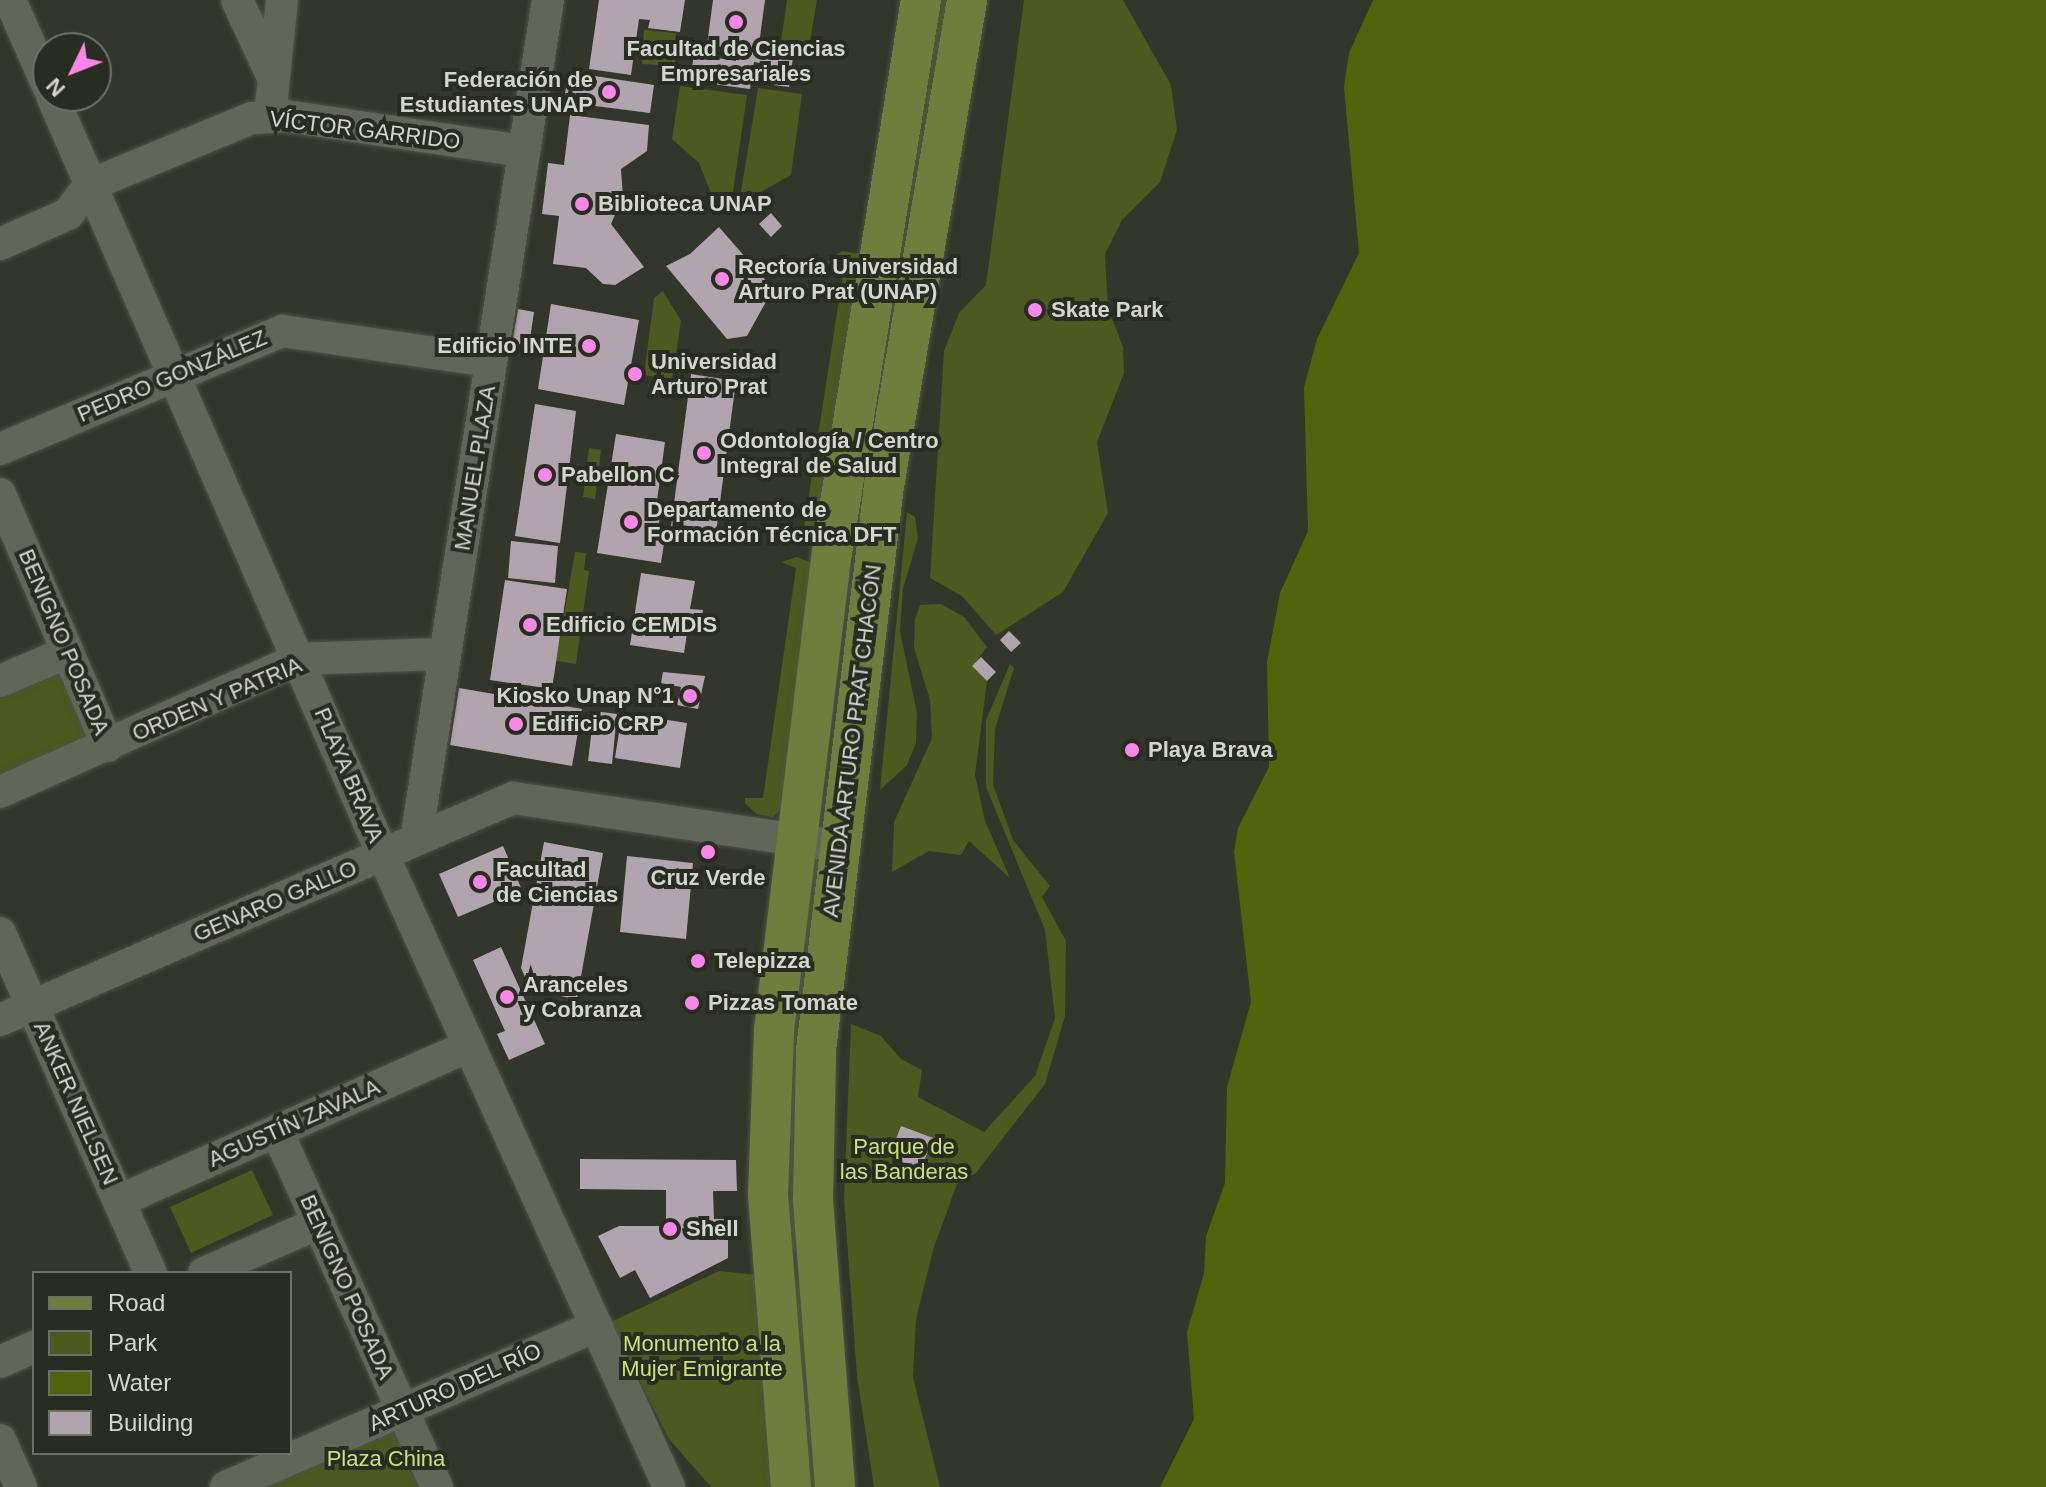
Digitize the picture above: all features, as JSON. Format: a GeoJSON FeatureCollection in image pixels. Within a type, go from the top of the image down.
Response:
{"type":"FeatureCollection","features":[{"type":"Feature","properties":{"kind":"main road","name":"AVENIDA ARTURO PRAT CHACÓN"},"geometry":{"type":"LineString","coordinates":[[791,1487],[768,1140],[796,840],[832,553],[921,0]]}},
{"type":"Feature","properties":{"kind":"main road","name":"AVENIDA ARTURO PRAT CHACÓN"},"geometry":{"type":"LineString","coordinates":[[835,1487],[817,1293],[813,1103],[839,846],[884,486],[967,0]]}},
{"type":"Feature","properties":{"kind":"street"},"geometry":{"type":"LineString","coordinates":[[10,0],[32,50]]}},
{"type":"Feature","properties":{"kind":"street"},"geometry":{"type":"LineString","coordinates":[[237,0],[271,73]]}},
{"type":"Feature","properties":{"kind":"street"},"geometry":{"type":"LineString","coordinates":[[270,116],[271,73],[282,0]]}},
{"type":"Feature","properties":{"kind":"street","name":"MANUEL PLAZA"},"geometry":{"type":"LineString","coordinates":[[416,840],[548,0]]}},
{"type":"Feature","properties":{"kind":"street","name":"PLAYA BRAVA"},"geometry":{"type":"LineString","coordinates":[[59,112],[383,855],[669,1487]]}},
{"type":"Feature","properties":{"kind":"street","name":"VÍCTOR GARRIDO"},"geometry":{"type":"LineString","coordinates":[[0,244],[68,214],[90,185],[216,131],[270,116],[524,151]]}},
{"type":"Feature","properties":{"kind":"street","name":"PEDRO GONZÁLEZ"},"geometry":{"type":"LineString","coordinates":[[0,449],[268,334],[295,330],[491,361]]}},
{"type":"Feature","properties":{"kind":"street","name":"BENIGNO POSADA"},"geometry":{"type":"LineString","coordinates":[[0,494],[108,746]]}},
{"type":"Feature","properties":{"kind":"street"},"geometry":{"type":"LineString","coordinates":[[0,681],[68,652]]}},
{"type":"Feature","properties":{"kind":"street","name":"ORDEN Y PATRIA"},"geometry":{"type":"LineString","coordinates":[[0,792],[299,659],[445,654]]}},
{"type":"Feature","properties":{"kind":"street","name":"GENARO GALLO"},"geometry":{"type":"LineString","coordinates":[[0,1020],[513,798],[839,846]]}},
{"type":"Feature","properties":{"kind":"street","name":"ANKER NIELSEN"},"geometry":{"type":"LineString","coordinates":[[0,933],[150,1271]]}},
{"type":"Feature","properties":{"kind":"street","name":"AGUSTÍN ZAVALA"},"geometry":{"type":"LineString","coordinates":[[119,1201],[469,1046]]}},
{"type":"Feature","properties":{"kind":"street","name":"BENIGNO POSADA"},"geometry":{"type":"LineString","coordinates":[[277,1131],[437,1487]]}},
{"type":"Feature","properties":{"kind":"street"},"geometry":{"type":"LineString","coordinates":[[209,1271],[319,1223]]}},
{"type":"Feature","properties":{"kind":"street","name":"ARTURO DEL RÍO"},"geometry":{"type":"LineString","coordinates":[[235,1485],[596,1326]]}},
{"type":"Feature","properties":{"kind":"street"},"geometry":{"type":"LineString","coordinates":[[0,1362],[32,1348]]}},
{"type":"Feature","properties":{"kind":"street"},"geometry":{"type":"LineString","coordinates":[[2,1450],[21,1487]]}},
{"type":"Feature","properties":{"kind":"street","name":"PLAYA BRAVA"},"geometry":{"type":"LineString","coordinates":[[652,1452],[683,1487]]}},
{"type":"Feature","properties":{"kind":"green space"},"geometry":{"type":"Polygon","coordinates":[[[787,0],[817,0],[808,53],[780,49],[787,0]]]}},
{"type":"Feature","properties":{"kind":"green space"},"geometry":{"type":"Polygon","coordinates":[[[934,0],[953,0],[912,204],[900,199],[934,0]]]}},
{"type":"Feature","properties":{"kind":"green space","name":"Skate Park"},"geometry":{"type":"Polygon","coordinates":[[[1024,0],[1123,0],[1171,85],[1177,130],[1160,182],[1122,220],[1105,254],[1108,307],[1123,347],[1124,373],[1097,442],[1108,513],[1063,592],[996,635],[962,596],[930,578],[944,351],[959,313],[986,285],[1024,0]]]}},
{"type":"Feature","properties":{"kind":"green space"},"geometry":{"type":"Polygon","coordinates":[[[644,30],[676,33],[675,66],[642,64],[644,30]]]}},
{"type":"Feature","properties":{"kind":"green space"},"geometry":{"type":"Polygon","coordinates":[[[680,86],[747,95],[731,206],[715,203],[699,163],[672,139],[680,86]]]}},
{"type":"Feature","properties":{"kind":"green space"},"geometry":{"type":"Polygon","coordinates":[[[758,88],[802,94],[791,175],[739,204],[758,88]]]}},
{"type":"Feature","properties":{"kind":"green space"},"geometry":{"type":"Polygon","coordinates":[[[842,251],[869,255],[823,537],[796,535],[786,526],[804,527],[844,267],[826,263],[842,251]]]}},
{"type":"Feature","properties":{"kind":"green space"},"geometry":{"type":"Polygon","coordinates":[[[663,291],[681,321],[672,380],[644,375],[654,298],[663,291]]]}},
{"type":"Feature","properties":{"kind":"green space"},"geometry":{"type":"Polygon","coordinates":[[[589,448],[601,450],[595,499],[583,497],[589,448]]]}},
{"type":"Feature","properties":{"kind":"green space"},"geometry":{"type":"Polygon","coordinates":[[[907,512],[915,517],[918,538],[903,589],[900,631],[917,713],[916,743],[907,765],[880,790],[907,512]]]}},
{"type":"Feature","properties":{"kind":"green space"},"geometry":{"type":"Polygon","coordinates":[[[575,552],[586,553],[584,570],[589,571],[576,664],[556,661],[575,552]]]}},
{"type":"Feature","properties":{"kind":"green space"},"geometry":{"type":"Polygon","coordinates":[[[797,557],[816,565],[783,808],[773,817],[756,814],[745,803],[745,798],[763,798],[796,568],[781,562],[797,557]]]}},
{"type":"Feature","properties":{"kind":"green space"},"geometry":{"type":"Polygon","coordinates":[[[941,604],[964,617],[987,647],[973,666],[987,681],[975,775],[985,821],[1010,878],[969,841],[961,855],[929,851],[892,872],[894,822],[932,738],[930,700],[914,648],[915,619],[920,605],[941,604]]]}},
{"type":"Feature","properties":{"kind":"green space","name":"Parque de las Banderas"},"geometry":{"type":"Polygon","coordinates":[[[1010,664],[1014,668],[995,729],[993,784],[1013,840],[1050,886],[1042,897],[1066,941],[1065,1016],[1045,1084],[975,1174],[957,1184],[934,1247],[916,1319],[913,1377],[940,1487],[874,1487],[857,1376],[844,1198],[851,1024],[881,1036],[901,1059],[922,1070],[918,1097],[984,1132],[1035,1076],[1055,1018],[1045,930],[986,787],[986,720],[1010,664]]]}},
{"type":"Feature","properties":{"kind":"green space"},"geometry":{"type":"Polygon","coordinates":[[[59,667],[92,743],[0,783],[0,692],[59,667]]]}},
{"type":"Feature","properties":{"kind":"green space"},"geometry":{"type":"Polygon","coordinates":[[[804,856],[823,858],[805,1035],[789,1049],[804,856]]]}},
{"type":"Feature","properties":{"kind":"green space"},"geometry":{"type":"Polygon","coordinates":[[[805,1060],[803,1260],[786,1243],[785,1074],[805,1060]]]}},
{"type":"Feature","properties":{"kind":"green space"},"geometry":{"type":"Polygon","coordinates":[[[252,1170],[273,1215],[191,1253],[170,1207],[252,1170]]]}},
{"type":"Feature","properties":{"kind":"green space","name":"Monumento a la Mujer Emigrante"},"geometry":{"type":"Polygon","coordinates":[[[719,1271],[760,1275],[785,1487],[711,1487],[669,1439],[613,1328],[613,1321],[719,1271]]]}},
{"type":"Feature","properties":{"kind":"green space"},"geometry":{"type":"Polygon","coordinates":[[[791,1275],[803,1286],[827,1487],[804,1487],[791,1275]]]}},
{"type":"Feature","properties":{"kind":"green space","name":"Plaza China"},"geometry":{"type":"Polygon","coordinates":[[[399,1423],[428,1487],[255,1487],[399,1423]]]}},
{"type":"Feature","properties":{"kind":"water"},"geometry":{"type":"Polygon","coordinates":[[[1373,0],[2046,0],[2046,1487],[1160,1487],[1194,1419],[1187,1332],[1204,1273],[1206,1236],[1225,1183],[1227,1087],[1251,1002],[1234,851],[1238,828],[1269,767],[1267,662],[1280,593],[1308,531],[1304,387],[1317,339],[1359,253],[1344,87],[1349,53],[1373,0]]]}},
{"type":"Feature","properties":{"kind":"building"},"geometry":{"type":"Polygon","coordinates":[[[599,0],[685,0],[680,32],[648,28],[650,20],[639,19],[631,75],[589,69],[599,0]]]}},
{"type":"Feature","properties":{"kind":"building","name":"Facultad de Ciencias Empresariales"},"geometry":{"type":"Polygon","coordinates":[[[713,0],[765,0],[758,52],[793,57],[789,87],[765,84],[768,64],[754,62],[750,89],[690,81],[694,54],[736,61],[738,49],[707,45],[713,0]]]}},
{"type":"Feature","properties":{"kind":"building","name":"Federación de Estudiantes UNAP"},"geometry":{"type":"Polygon","coordinates":[[[568,72],[654,85],[650,113],[564,102],[568,72]]]}},
{"type":"Feature","properties":{"kind":"building","name":"Biblioteca UNAP"},"geometry":{"type":"Polygon","coordinates":[[[570,115],[649,125],[647,151],[621,169],[623,196],[611,224],[644,267],[615,285],[603,284],[586,268],[553,264],[559,216],[542,214],[548,163],[564,165],[570,115]]]}},
{"type":"Feature","properties":{"kind":"building"},"geometry":{"type":"Polygon","coordinates":[[[771,213],[782,226],[771,237],[759,224],[771,213]]]}},
{"type":"Feature","properties":{"kind":"building","name":"Rectoría Universidad Arturo Prat (UNAP)"},"geometry":{"type":"Polygon","coordinates":[[[719,227],[773,289],[747,336],[727,339],[666,266],[690,254],[719,227]]]}},
{"type":"Feature","properties":{"kind":"building","name":"Edificio INTE"},"geometry":{"type":"Polygon","coordinates":[[[551,304],[639,320],[624,405],[538,389],[551,304]]]}},
{"type":"Feature","properties":{"kind":"building"},"geometry":{"type":"Polygon","coordinates":[[[518,309],[534,312],[529,346],[512,343],[518,309]]]}},
{"type":"Feature","properties":{"kind":"building","name":"Odontología / Centro Integral de Salud"},"geometry":{"type":"Polygon","coordinates":[[[691,374],[736,381],[715,540],[670,534],[691,374]]]}},
{"type":"Feature","properties":{"kind":"building","name":"Pabellon C"},"geometry":{"type":"Polygon","coordinates":[[[535,404],[576,411],[560,543],[515,536],[535,404]]]}},
{"type":"Feature","properties":{"kind":"building"},"geometry":{"type":"Polygon","coordinates":[[[616,434],[665,442],[656,508],[661,509],[657,536],[665,537],[661,563],[597,553],[616,434]]]}},
{"type":"Feature","properties":{"kind":"building"},"geometry":{"type":"Polygon","coordinates":[[[511,541],[558,546],[555,583],[508,578],[511,541]]]}},
{"type":"Feature","properties":{"kind":"building"},"geometry":{"type":"Polygon","coordinates":[[[641,573],[695,581],[690,609],[703,610],[700,629],[688,627],[684,653],[630,645],[641,573]]]}},
{"type":"Feature","properties":{"kind":"building","name":"Edificio CEMDIS"},"geometry":{"type":"Polygon","coordinates":[[[505,580],[567,589],[552,689],[490,680],[505,580]]]}},
{"type":"Feature","properties":{"kind":"building"},"geometry":{"type":"Polygon","coordinates":[[[1009,631],[1021,643],[1011,652],[1000,640],[1009,631]]]}},
{"type":"Feature","properties":{"kind":"building"},"geometry":{"type":"Polygon","coordinates":[[[981,657],[996,672],[987,681],[972,666],[981,657]]]}},
{"type":"Feature","properties":{"kind":"building","name":"Kiosko Unap N°1"},"geometry":{"type":"Polygon","coordinates":[[[663,672],[705,676],[698,709],[677,705],[681,687],[661,683],[663,672]]]}},
{"type":"Feature","properties":{"kind":"building","name":"Edificio CRP"},"geometry":{"type":"Polygon","coordinates":[[[459,688],[582,709],[572,766],[450,745],[459,688]]]}},
{"type":"Feature","properties":{"kind":"building"},"geometry":{"type":"Polygon","coordinates":[[[594,711],[617,714],[612,764],[588,761],[594,711]]]}},
{"type":"Feature","properties":{"kind":"building"},"geometry":{"type":"Polygon","coordinates":[[[622,713],[687,723],[680,768],[615,758],[622,713]]]}},
{"type":"Feature","properties":{"kind":"building"},"geometry":{"type":"Polygon","coordinates":[[[544,842],[603,853],[577,999],[531,991],[521,968],[544,842]]]}},
{"type":"Feature","properties":{"kind":"building","name":"Facultad de Ciencias"},"geometry":{"type":"Polygon","coordinates":[[[503,846],[522,890],[458,917],[439,874],[503,846]]]}},
{"type":"Feature","properties":{"kind":"building"},"geometry":{"type":"Polygon","coordinates":[[[627,856],[693,863],[686,939],[620,932],[627,856]]]}},
{"type":"Feature","properties":{"kind":"building","name":"Aranceles y Cobranza"},"geometry":{"type":"Polygon","coordinates":[[[501,947],[545,1044],[509,1060],[497,1034],[505,1031],[473,960],[501,947]]]}},
{"type":"Feature","properties":{"kind":"building"},"geometry":{"type":"Polygon","coordinates":[[[901,1126],[933,1138],[921,1169],[889,1157],[901,1126]]]}},
{"type":"Feature","properties":{"kind":"building","name":"Shell"},"geometry":{"type":"Polygon","coordinates":[[[580,1159],[736,1160],[737,1191],[713,1191],[714,1219],[728,1219],[728,1258],[650,1298],[635,1270],[620,1278],[598,1236],[619,1226],[666,1226],[666,1190],[580,1189],[580,1159]]]}},
{"type":"Feature","properties":{"kind":"place","name":"Facultad de Ciencias Empresariales"},"geometry":{"type":"Point","coordinates":[736,22]}},
{"type":"Feature","properties":{"kind":"place","name":"Federación de Estudiantes UNAP"},"geometry":{"type":"Point","coordinates":[609,92]}},
{"type":"Feature","properties":{"kind":"place","name":"Biblioteca UNAP"},"geometry":{"type":"Point","coordinates":[582,204]}},
{"type":"Feature","properties":{"kind":"place","name":"Rectoría Universidad Arturo Prat (UNAP)"},"geometry":{"type":"Point","coordinates":[722,279]}},
{"type":"Feature","properties":{"kind":"place","name":"Skate Park"},"geometry":{"type":"Point","coordinates":[1035,310]}},
{"type":"Feature","properties":{"kind":"place","name":"Edificio INTE"},"geometry":{"type":"Point","coordinates":[589,346]}},
{"type":"Feature","properties":{"kind":"place","name":"Universidad Arturo Prat"},"geometry":{"type":"Point","coordinates":[635,374]}},
{"type":"Feature","properties":{"kind":"place","name":"Odontología / Centro Integral de Salud"},"geometry":{"type":"Point","coordinates":[704,453]}},
{"type":"Feature","properties":{"kind":"place","name":"Pabellon C"},"geometry":{"type":"Point","coordinates":[545,475]}},
{"type":"Feature","properties":{"kind":"place","name":"Departamento de Formación Técnica DFT"},"geometry":{"type":"Point","coordinates":[631,522]}},
{"type":"Feature","properties":{"kind":"place","name":"Edificio CEMDIS"},"geometry":{"type":"Point","coordinates":[530,625]}},
{"type":"Feature","properties":{"kind":"place","name":"Kiosko Unap N°1"},"geometry":{"type":"Point","coordinates":[690,696]}},
{"type":"Feature","properties":{"kind":"place","name":"Edificio CRP"},"geometry":{"type":"Point","coordinates":[516,724]}},
{"type":"Feature","properties":{"kind":"place","name":"Playa Brava"},"geometry":{"type":"Point","coordinates":[1132,750]}},
{"type":"Feature","properties":{"kind":"place","name":"Cruz Verde"},"geometry":{"type":"Point","coordinates":[708,852]}},
{"type":"Feature","properties":{"kind":"place","name":"Facultad de Ciencias"},"geometry":{"type":"Point","coordinates":[480,882]}},
{"type":"Feature","properties":{"kind":"place","name":"Telepizza"},"geometry":{"type":"Point","coordinates":[698,961]}},
{"type":"Feature","properties":{"kind":"place","name":"Aranceles y Cobranza"},"geometry":{"type":"Point","coordinates":[507,997]}},
{"type":"Feature","properties":{"kind":"place","name":"Pizzas Tomate"},"geometry":{"type":"Point","coordinates":[692,1003]}},
{"type":"Feature","properties":{"kind":"place","name":"Shell"},"geometry":{"type":"Point","coordinates":[670,1229]}}]}
